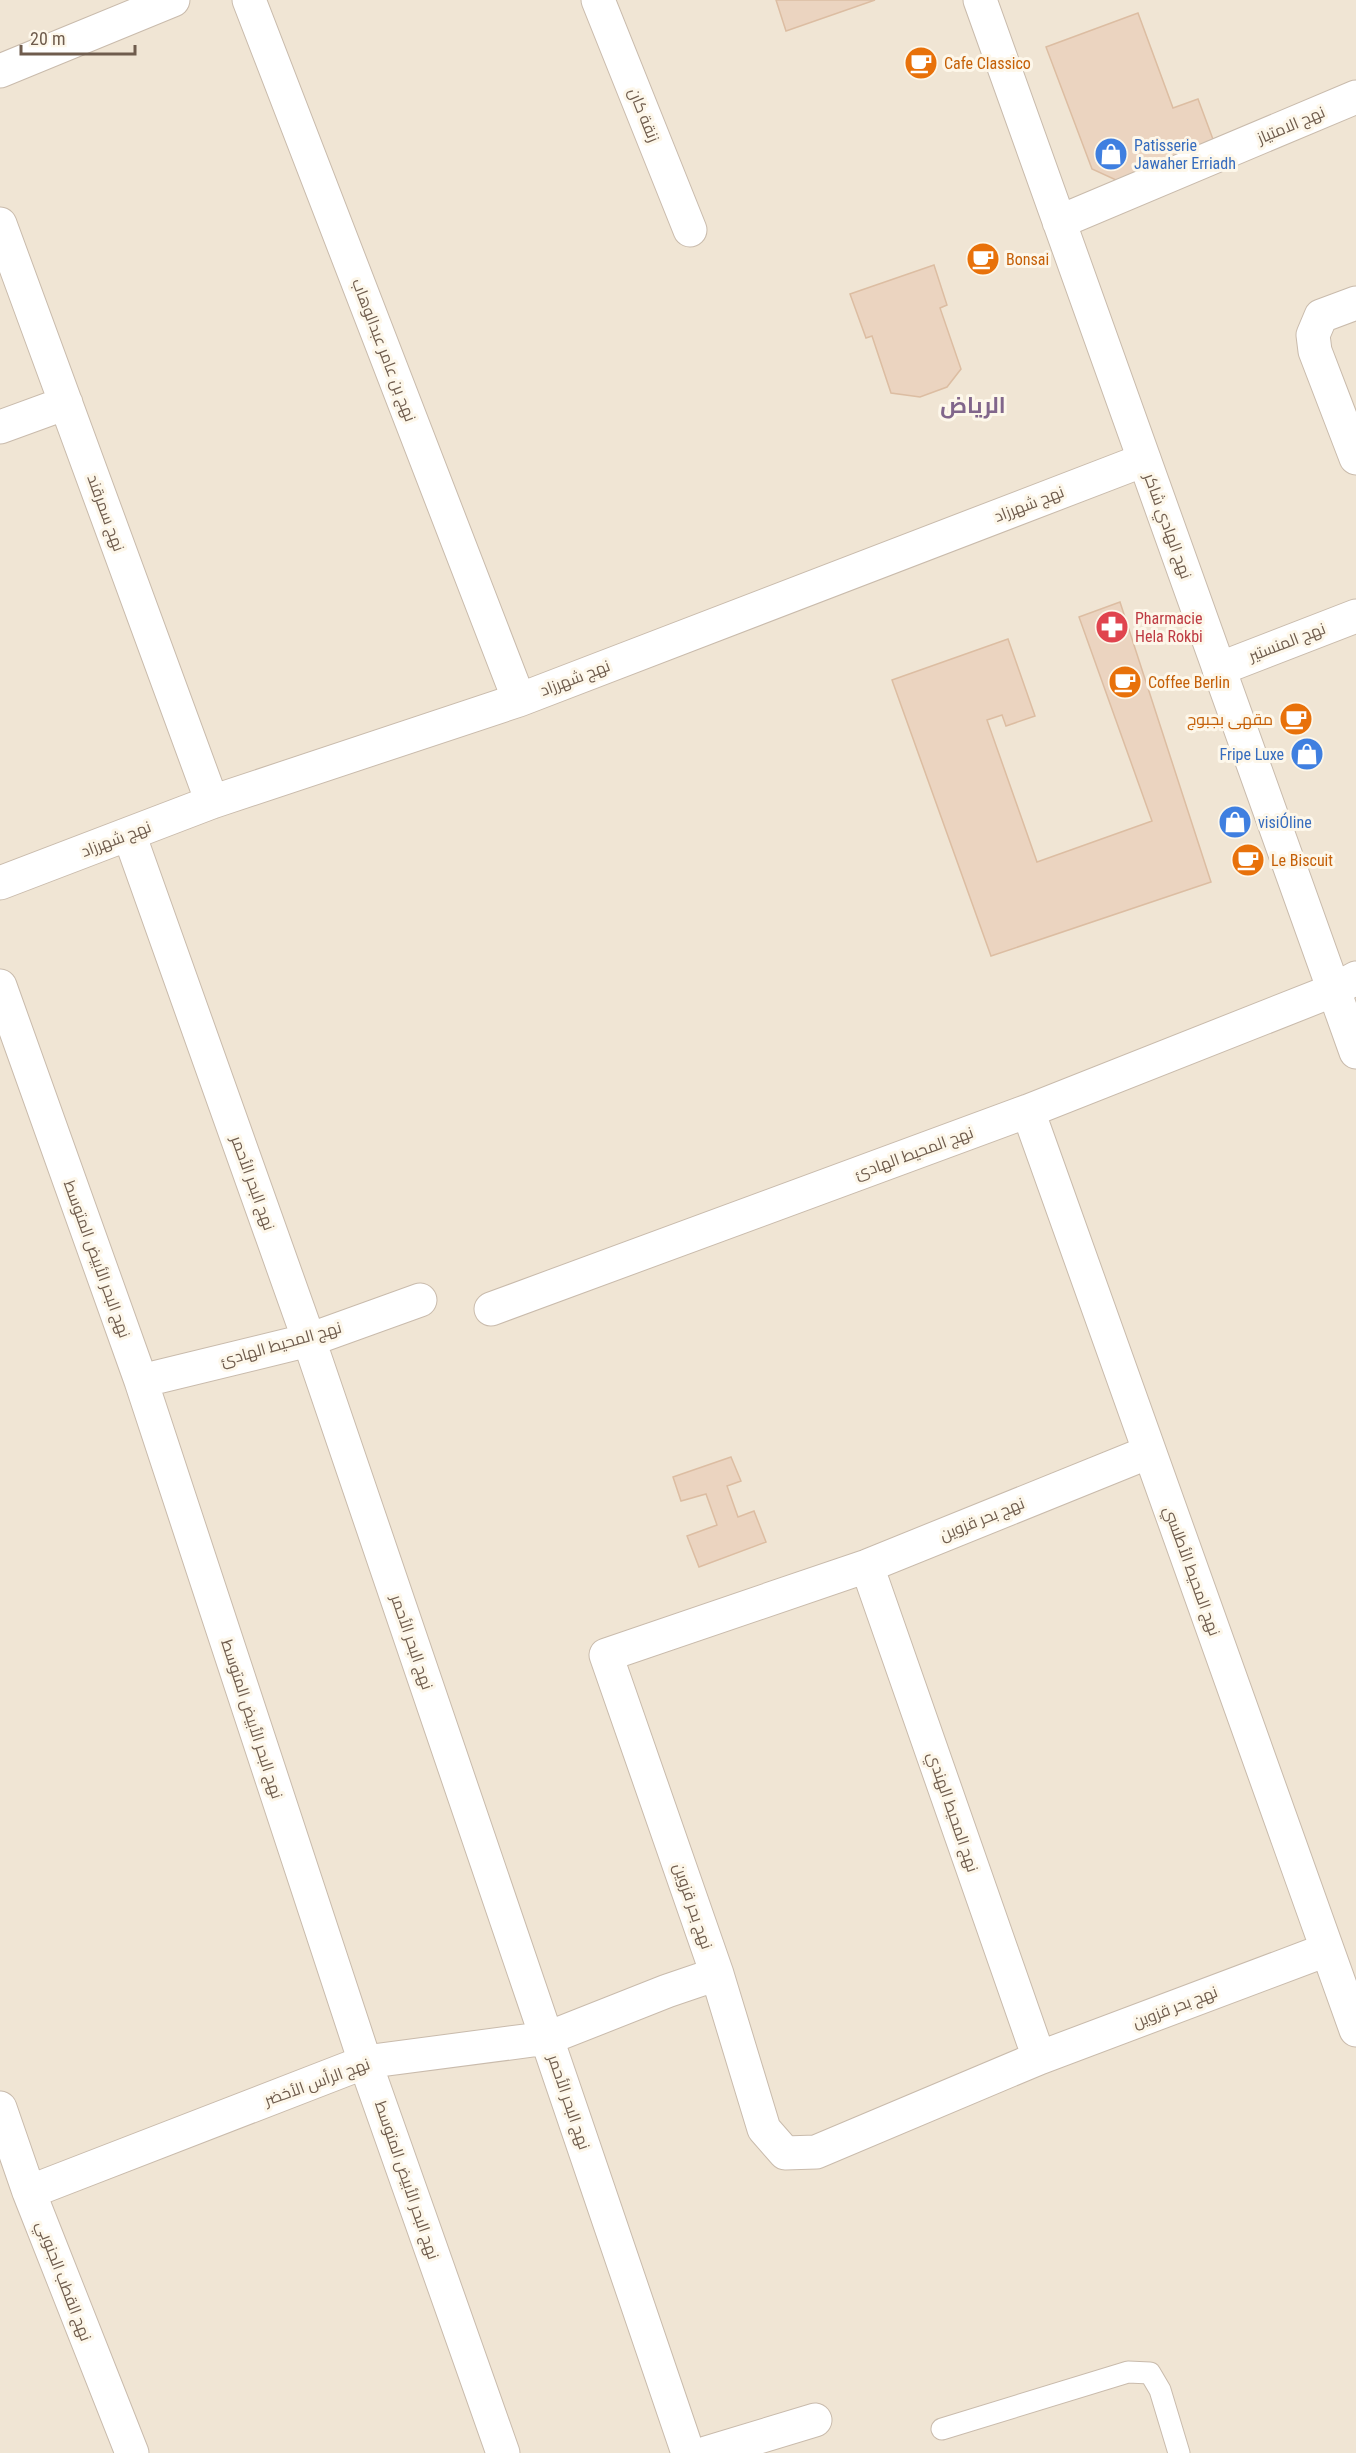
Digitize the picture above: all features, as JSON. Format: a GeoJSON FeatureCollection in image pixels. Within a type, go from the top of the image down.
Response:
{"type":"FeatureCollection","features":[{"type":"Feature","properties":{"kind":"street"},"geometry":{"type":"LineString","coordinates":[[0,71],[173,0]]}},
{"type":"Feature","properties":{"kind":"street","name":"نهج بن عامر عبدالوهاب"},"geometry":{"type":"LineString","coordinates":[[249,0],[519,700]]}},
{"type":"Feature","properties":{"kind":"street","name":"زنقة كان"},"geometry":{"type":"LineString","coordinates":[[598,0],[690,230]]}},
{"type":"Feature","properties":{"kind":"street","name":"نهج الهادي شاكر"},"geometry":{"type":"LineString","coordinates":[[980,0],[1219,669],[1345,984],[1356,1052]]}},
{"type":"Feature","properties":{"kind":"street","name":"نهج الامتياز"},"geometry":{"type":"LineString","coordinates":[[1059,222],[1356,97]]}},
{"type":"Feature","properties":{"kind":"street","name":"نهج سمرقند"},"geometry":{"type":"LineString","coordinates":[[0,224],[212,802]]}},
{"type":"Feature","properties":{"kind":"street"},"geometry":{"type":"LineString","coordinates":[[1356,303],[1321,316],[1313,335],[1315,351],[1356,458]]}},
{"type":"Feature","properties":{"kind":"street"},"geometry":{"type":"LineString","coordinates":[[0,427],[66,403]]}},
{"type":"Feature","properties":{"kind":"street","name":"نهج شهرزاد"},"geometry":{"type":"LineString","coordinates":[[0,883],[212,802],[519,700],[1144,460]]}},
{"type":"Feature","properties":{"kind":"street","name":"نهج المنستير"},"geometry":{"type":"LineString","coordinates":[[1219,669],[1356,616]]}},
{"type":"Feature","properties":{"kind":"street","name":"نهج البحر الأحمر"},"geometry":{"type":"LineString","coordinates":[[129,834],[309,1340],[688,2453]]}},
{"type":"Feature","properties":{"kind":"street","name":"نهج المحيط الهادئ"},"geometry":{"type":"LineString","coordinates":[[491,1309],[1029,1111],[1345,984]]}},
{"type":"Feature","properties":{"kind":"street","name":"نهج البحر الأبيض المتوسط"},"geometry":{"type":"LineString","coordinates":[[0,986],[141,1381],[365,2062],[503,2453]]}},
{"type":"Feature","properties":{"kind":"street","name":"نهج المحيط الأطلسي"},"geometry":{"type":"LineString","coordinates":[[1029,1111],[1356,2030]]}},
{"type":"Feature","properties":{"kind":"street","name":"نهج المحيط الهادئ"},"geometry":{"type":"LineString","coordinates":[[141,1381],[309,1340],[420,1300]]}},
{"type":"Feature","properties":{"kind":"street","name":"نهج بحر قزوين"},"geometry":{"type":"LineString","coordinates":[[1149,1452],[867,1566],[606,1655],[717,1974],[764,2129],[785,2153],[816,2152],[1039,2058],[1326,1950]]}},
{"type":"Feature","properties":{"kind":"street","name":"نهج المحيط الهندي"},"geometry":{"type":"LineString","coordinates":[[867,1566],[1039,2058]]}},
{"type":"Feature","properties":{"kind":"street","name":"نهج الرأس الأخضر"},"geometry":{"type":"LineString","coordinates":[[30,2192],[365,2062],[548,2038],[667,1991],[717,1974]]}},
{"type":"Feature","properties":{"kind":"street","name":"نهج القطب الجنوبي"},"geometry":{"type":"LineString","coordinates":[[0,2108],[30,2192],[132,2453]]}},
{"type":"Feature","properties":{"kind":"street"},"geometry":{"type":"LineString","coordinates":[[706,2453],[815,2420]]}},
{"type":"Feature","properties":{"kind":"lane"},"geometry":{"type":"LineString","coordinates":[[942,2429],[1128,2372],[1150,2373],[1160,2390],[1179,2453]]}},
{"type":"Feature","properties":{"kind":"shaded area"},"geometry":{"type":"Polygon","coordinates":[[[0,0],[1356,0],[1356,2453],[0,2453],[0,0]]]}},
{"type":"Feature","properties":{"kind":"building"},"geometry":{"type":"Polygon","coordinates":[[[776,0],[875,0],[786,31],[776,0]]]}},
{"type":"Feature","properties":{"kind":"building"},"geometry":{"type":"Polygon","coordinates":[[[1138,13],[1173,108],[1198,99],[1217,150],[1141,178],[1116,180],[1092,169],[1046,47],[1138,13]]]}},
{"type":"Feature","properties":{"kind":"building"},"geometry":{"type":"Polygon","coordinates":[[[934,265],[947,305],[940,308],[961,369],[947,387],[920,397],[891,393],[872,336],[866,338],[850,294],[934,265]]]}},
{"type":"Feature","properties":{"kind":"building"},"geometry":{"type":"Polygon","coordinates":[[[1120,602],[1211,882],[991,956],[892,680],[1008,639],[1035,716],[1006,726],[1002,715],[987,720],[1037,862],[1152,821],[1079,617],[1120,602]]]}},
{"type":"Feature","properties":{"kind":"building"},"geometry":{"type":"Polygon","coordinates":[[[731,1457],[741,1481],[727,1486],[738,1517],[754,1511],[766,1542],[699,1567],[687,1536],[717,1525],[706,1494],[681,1501],[673,1477],[731,1457]]]}},
{"type":"Feature","properties":{"kind":"place","name":"Cafe Classico"},"geometry":{"type":"Point","coordinates":[921,63]}},
{"type":"Feature","properties":{"kind":"place","name":"Patisserie Jawaher Erriadh"},"geometry":{"type":"Point","coordinates":[1111,154]}},
{"type":"Feature","properties":{"kind":"place","name":"Bonsai"},"geometry":{"type":"Point","coordinates":[983,259]}},
{"type":"Feature","properties":{"kind":"place","name":"Pharmacie Hela Rokbi"},"geometry":{"type":"Point","coordinates":[1112,627]}},
{"type":"Feature","properties":{"kind":"place","name":"Coffee Berlin"},"geometry":{"type":"Point","coordinates":[1125,682]}},
{"type":"Feature","properties":{"kind":"place","name":"مقهى بجبوج"},"geometry":{"type":"Point","coordinates":[1296,719]}},
{"type":"Feature","properties":{"kind":"place","name":"Fripe Luxe"},"geometry":{"type":"Point","coordinates":[1307,754]}},
{"type":"Feature","properties":{"kind":"place","name":"visiÓline"},"geometry":{"type":"Point","coordinates":[1235,822]}},
{"type":"Feature","properties":{"kind":"place","name":"Le Biscuit"},"geometry":{"type":"Point","coordinates":[1248,860]}},
{"type":"Feature","properties":{"kind":"district","name":"الرياض"},"geometry":{"type":"Point","coordinates":[973,405]}}]}
